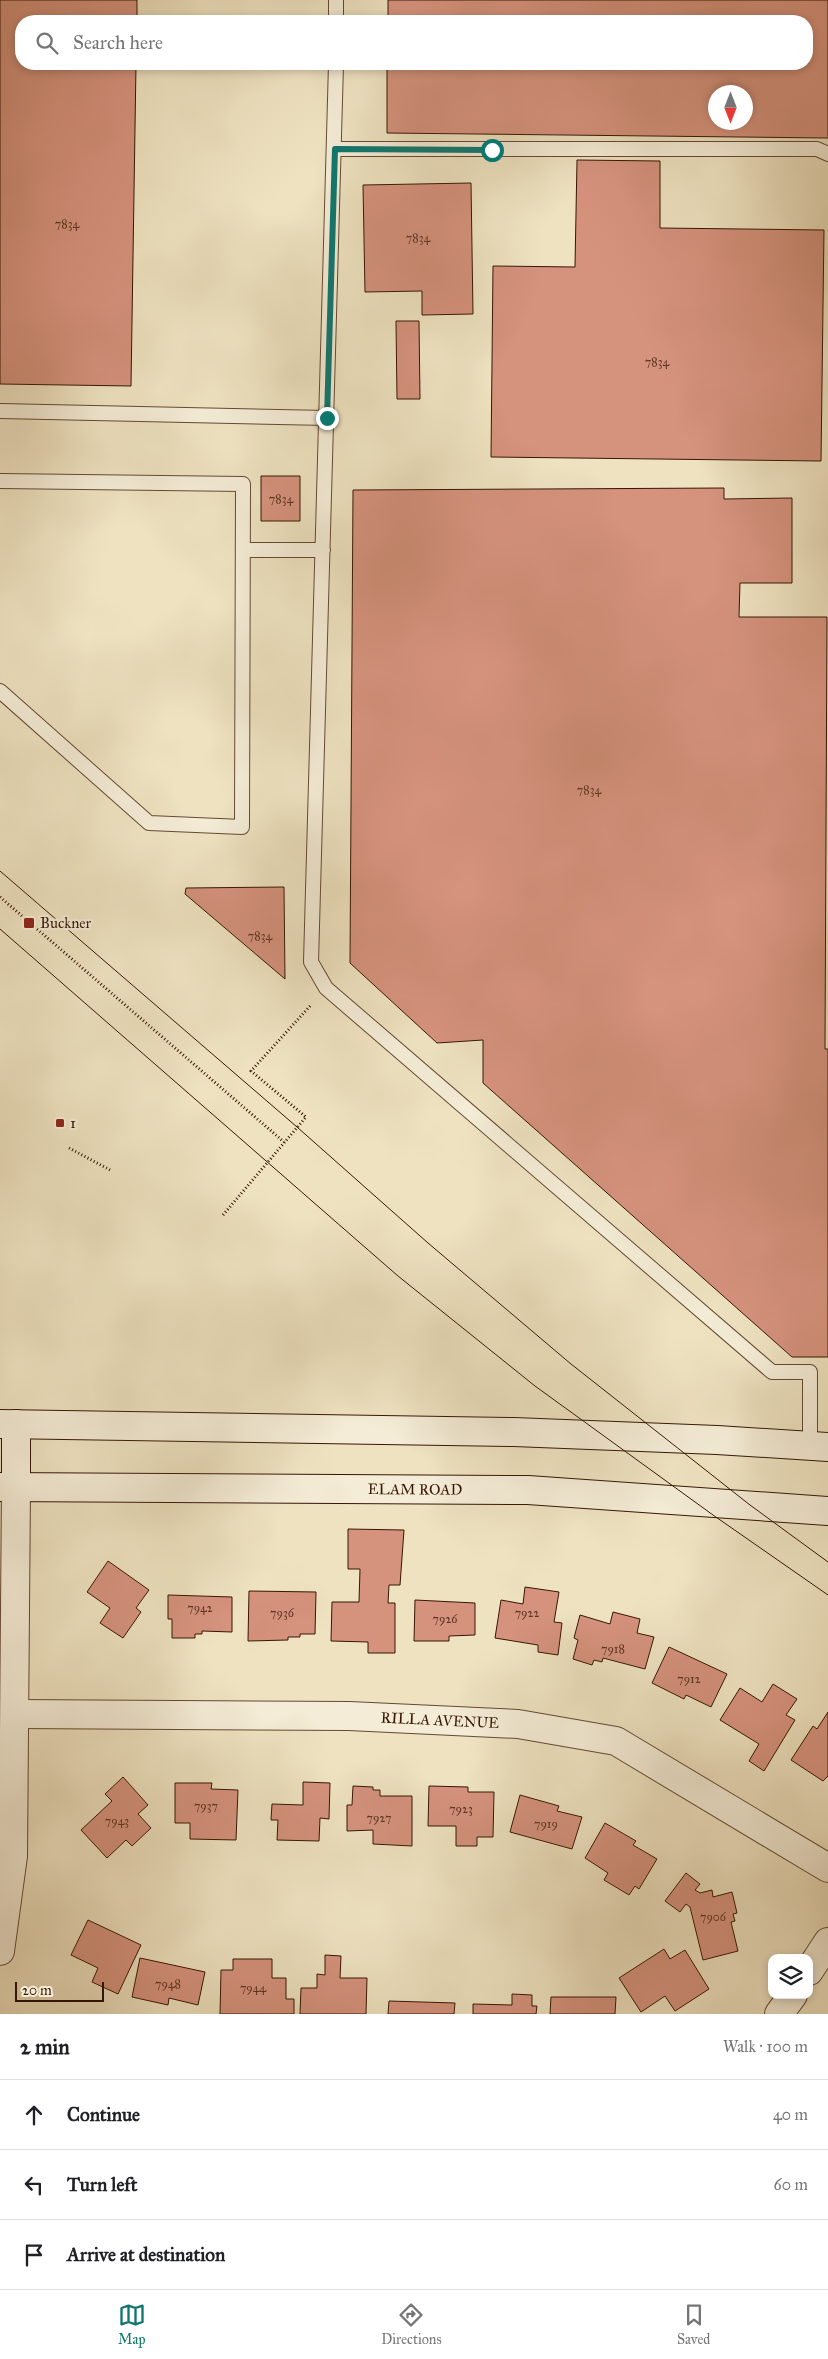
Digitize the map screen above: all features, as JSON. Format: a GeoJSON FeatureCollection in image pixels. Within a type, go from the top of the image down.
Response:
{"type":"FeatureCollection","features":[{"type":"Feature","properties":{"kind":"main road"},"geometry":{"type":"LineString","coordinates":[[0,1951],[13,1856],[15,1714],[8,1487],[8,1424],[514,1432],[819,1447]]}},
{"type":"Feature","properties":{"kind":"main road","name":"ELAM ROAD"},"geometry":{"type":"LineString","coordinates":[[8,1487],[528,1490],[828,1511]]}},
{"type":"Feature","properties":{"kind":"main road","name":"RILLA AVENUE"},"geometry":{"type":"LineString","coordinates":[[15,1714],[359,1716],[518,1724],[616,1741],[828,1868]]}},
{"type":"Feature","properties":{"kind":"main road"},"geometry":{"type":"LineString","coordinates":[[813,1965],[828,1942]]}},
{"type":"Feature","properties":{"kind":"main road"},"geometry":{"type":"LineString","coordinates":[[778,2014],[790,1999]]}},
{"type":"Feature","properties":{"kind":"lane"},"geometry":{"type":"LineString","coordinates":[[336,0],[336,15]]}},
{"type":"Feature","properties":{"kind":"lane"},"geometry":{"type":"LineString","coordinates":[[336,70],[311,962],[326,988],[772,1372],[810,1372],[819,1447]]}},
{"type":"Feature","properties":{"kind":"lane"},"geometry":{"type":"LineString","coordinates":[[335,149],[817,149],[828,154]]}},
{"type":"Feature","properties":{"kind":"lane"},"geometry":{"type":"LineString","coordinates":[[0,411],[327,418]]}},
{"type":"Feature","properties":{"kind":"lane"},"geometry":{"type":"LineString","coordinates":[[0,481],[243,484],[242,827],[149,823],[0,692]]}},
{"type":"Feature","properties":{"kind":"lane"},"geometry":{"type":"LineString","coordinates":[[244,550],[323,550]]}},
{"type":"Feature","properties":{"kind":"path"},"geometry":{"type":"LineString","coordinates":[[0,897],[284,1142]]}},
{"type":"Feature","properties":{"kind":"path"},"geometry":{"type":"LineString","coordinates":[[222,1215],[306,1117],[251,1071],[326,988]]}},
{"type":"Feature","properties":{"kind":"path"},"geometry":{"type":"LineString","coordinates":[[69,1148],[112,1171]]}},
{"type":"Feature","properties":{"kind":"building"},"geometry":{"type":"Polygon","coordinates":[[[0,0],[137,0],[137,15],[15,15],[15,70],[136,70],[131,386],[0,384],[0,0]]]}},
{"type":"Feature","properties":{"kind":"building"},"geometry":{"type":"Polygon","coordinates":[[[388,0],[828,0],[828,138],[387,133],[387,70],[813,70],[813,15],[388,15],[388,0]]]}},
{"type":"Feature","properties":{"kind":"building"},"geometry":{"type":"Polygon","coordinates":[[[577,160],[660,161],[660,228],[824,230],[821,461],[491,457],[493,266],[575,267],[577,160]]]}},
{"type":"Feature","properties":{"kind":"building"},"geometry":{"type":"Polygon","coordinates":[[[471,183],[473,314],[422,315],[422,291],[365,292],[363,185],[471,183]]]}},
{"type":"Feature","properties":{"kind":"building"},"geometry":{"type":"Polygon","coordinates":[[[396,321],[419,321],[420,399],[397,399],[396,321]]]}},
{"type":"Feature","properties":{"kind":"building"},"geometry":{"type":"Polygon","coordinates":[[[261,476],[300,476],[300,521],[261,521],[261,476]]]}},
{"type":"Feature","properties":{"kind":"building"},"geometry":{"type":"Polygon","coordinates":[[[724,488],[724,499],[792,498],[792,583],[740,583],[739,617],[827,617],[825,1049],[828,1049],[828,1357],[792,1357],[483,1083],[483,1040],[437,1043],[350,963],[353,490],[724,488]]]}},
{"type":"Feature","properties":{"kind":"building"},"geometry":{"type":"Polygon","coordinates":[[[284,887],[285,979],[185,894],[186,888],[284,887]]]}},
{"type":"Feature","properties":{"kind":"building"},"geometry":{"type":"Polygon","coordinates":[[[348,1529],[404,1530],[400,1585],[389,1585],[388,1603],[395,1603],[395,1653],[368,1653],[368,1642],[331,1641],[332,1602],[359,1602],[360,1569],[348,1569],[348,1529]]]}},
{"type":"Feature","properties":{"kind":"building"},"geometry":{"type":"Polygon","coordinates":[[[108,1561],[149,1590],[136,1608],[141,1612],[123,1638],[100,1623],[110,1608],[87,1592],[108,1561]]]}},
{"type":"Feature","properties":{"kind":"building"},"geometry":{"type":"Polygon","coordinates":[[[525,1587],[559,1592],[554,1622],[562,1623],[558,1655],[538,1652],[538,1645],[495,1638],[501,1600],[523,1604],[525,1587]]]}},
{"type":"Feature","properties":{"kind":"building"},"geometry":{"type":"Polygon","coordinates":[[[249,1591],[316,1592],[315,1634],[300,1634],[300,1637],[288,1637],[288,1640],[248,1641],[249,1591]]]}},
{"type":"Feature","properties":{"kind":"building"},"geometry":{"type":"Polygon","coordinates":[[[168,1595],[232,1597],[232,1632],[202,1631],[202,1634],[195,1634],[195,1638],[172,1638],[172,1619],[168,1619],[168,1595]]]}},
{"type":"Feature","properties":{"kind":"building"},"geometry":{"type":"Polygon","coordinates":[[[415,1600],[475,1603],[475,1635],[449,1636],[449,1641],[414,1641],[415,1600]]]}},
{"type":"Feature","properties":{"kind":"building"},"geometry":{"type":"Polygon","coordinates":[[[613,1612],[640,1619],[637,1633],[654,1637],[645,1669],[603,1658],[602,1662],[594,1660],[592,1665],[573,1659],[578,1640],[574,1638],[580,1615],[610,1624],[613,1612]]]}},
{"type":"Feature","properties":{"kind":"building"},"geometry":{"type":"Polygon","coordinates":[[[669,1647],[727,1674],[711,1707],[686,1695],[684,1699],[652,1683],[669,1647]]]}},
{"type":"Feature","properties":{"kind":"building"},"geometry":{"type":"Polygon","coordinates":[[[773,1684],[797,1699],[786,1715],[795,1720],[764,1771],[749,1761],[759,1744],[720,1720],[740,1688],[762,1702],[773,1684]]]}},
{"type":"Feature","properties":{"kind":"building"},"geometry":{"type":"Polygon","coordinates":[[[828,1712],[828,1776],[823,1781],[791,1760],[813,1726],[817,1729],[828,1712]]]}},
{"type":"Feature","properties":{"kind":"building"},"geometry":{"type":"Polygon","coordinates":[[[123,1777],[148,1805],[138,1814],[151,1828],[132,1846],[126,1840],[107,1858],[81,1830],[112,1801],[105,1794],[123,1777]]]}},
{"type":"Feature","properties":{"kind":"building"},"geometry":{"type":"Polygon","coordinates":[[[303,1782],[330,1783],[329,1819],[320,1818],[319,1841],[277,1840],[278,1820],[271,1820],[272,1804],[303,1805],[303,1782]]]}},
{"type":"Feature","properties":{"kind":"building"},"geometry":{"type":"Polygon","coordinates":[[[175,1783],[212,1783],[211,1789],[238,1790],[236,1840],[190,1839],[190,1823],[175,1823],[175,1783]]]}},
{"type":"Feature","properties":{"kind":"building"},"geometry":{"type":"Polygon","coordinates":[[[353,1786],[373,1787],[373,1790],[380,1790],[380,1796],[412,1796],[412,1846],[373,1844],[373,1830],[347,1831],[347,1805],[352,1805],[353,1786]]]}},
{"type":"Feature","properties":{"kind":"building"},"geometry":{"type":"Polygon","coordinates":[[[429,1786],[468,1787],[468,1792],[494,1792],[493,1837],[477,1837],[477,1846],[456,1846],[456,1826],[428,1826],[429,1786]]]}},
{"type":"Feature","properties":{"kind":"building"},"geometry":{"type":"Polygon","coordinates":[[[520,1795],[559,1806],[557,1811],[582,1817],[572,1849],[510,1832],[520,1795]]]}},
{"type":"Feature","properties":{"kind":"building"},"geometry":{"type":"Polygon","coordinates":[[[605,1823],[636,1841],[633,1845],[657,1859],[639,1889],[635,1886],[629,1895],[604,1880],[608,1873],[585,1858],[605,1823]]]}},
{"type":"Feature","properties":{"kind":"building"},"geometry":{"type":"Polygon","coordinates":[[[686,1873],[700,1884],[695,1890],[700,1893],[712,1890],[713,1897],[732,1892],[737,1913],[733,1914],[735,1921],[731,1922],[738,1951],[703,1960],[690,1907],[686,1904],[680,1912],[665,1901],[686,1873]]]}},
{"type":"Feature","properties":{"kind":"building"},"geometry":{"type":"Polygon","coordinates":[[[88,1920],[141,1945],[118,1994],[92,1982],[98,1968],[71,1955],[88,1920]]]}},
{"type":"Feature","properties":{"kind":"building"},"geometry":{"type":"Polygon","coordinates":[[[664,1949],[670,1959],[685,1950],[709,1989],[675,2011],[665,1996],[641,2012],[619,1978],[664,1949]]]}},
{"type":"Feature","properties":{"kind":"building"},"geometry":{"type":"Polygon","coordinates":[[[325,1955],[341,1956],[340,1978],[367,1978],[366,2014],[300,2014],[301,1988],[317,1988],[317,1974],[325,1975],[325,1955]]]}},
{"type":"Feature","properties":{"kind":"building"},"geometry":{"type":"Polygon","coordinates":[[[140,1958],[205,1972],[198,2005],[169,1998],[168,2005],[132,1997],[140,1958]]]}},
{"type":"Feature","properties":{"kind":"building"},"geometry":{"type":"Polygon","coordinates":[[[233,1959],[272,1959],[272,1978],[286,1978],[286,1999],[294,1999],[294,2014],[220,2014],[221,1970],[233,1970],[233,1959]]]}},
{"type":"Feature","properties":{"kind":"building"},"geometry":{"type":"Polygon","coordinates":[[[512,1994],[532,1995],[532,2006],[537,2006],[536,2014],[473,2014],[473,2004],[512,2005],[512,1994]]]}},
{"type":"Feature","properties":{"kind":"building"},"geometry":{"type":"Polygon","coordinates":[[[551,1997],[616,1997],[615,2014],[550,2014],[551,1997]]]}},
{"type":"Feature","properties":{"kind":"building"},"geometry":{"type":"Polygon","coordinates":[[[389,2001],[455,2003],[454,2014],[388,2014],[389,2001]]]}},
{"type":"Feature","properties":{"kind":"tram line"},"geometry":{"type":"LineString","coordinates":[[0,871],[297,1127],[428,1243],[571,1364],[750,1505],[828,1562]]}},
{"type":"Feature","properties":{"kind":"tram line"},"geometry":{"type":"LineString","coordinates":[[0,929],[398,1276],[535,1386],[713,1515],[828,1595]]}},
{"type":"Feature","properties":{"kind":"place","name":"Buckner"},"geometry":{"type":"Point","coordinates":[29,923]}},
{"type":"Feature","properties":{"kind":"place","name":"1"},"geometry":{"type":"Point","coordinates":[60,1123]}},
{"type":"Feature","properties":{"kind":"route"},"geometry":{"type":"LineString","coordinates":[[327,418],[335,149],[492,150]]}}]}
